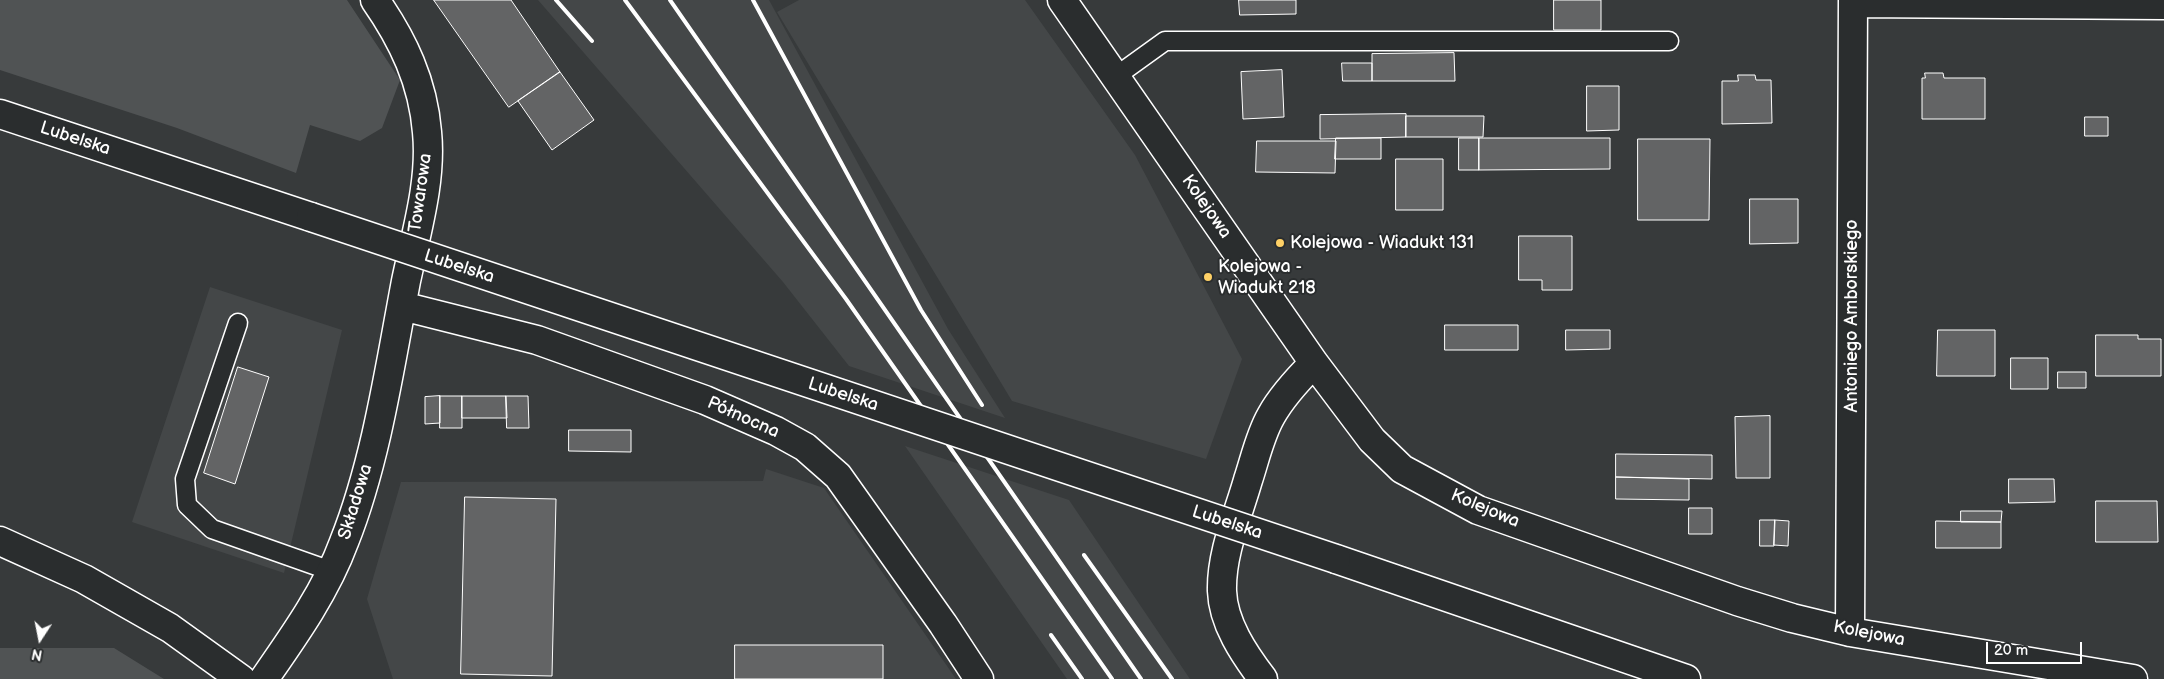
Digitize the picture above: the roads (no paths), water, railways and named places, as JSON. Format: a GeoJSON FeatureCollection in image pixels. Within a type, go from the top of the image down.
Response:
{"type":"FeatureCollection","features":[{"type":"Feature","properties":{"kind":"street","name":"Towarowa"},"geometry":{"type":"LineString","coordinates":[[375,0],[397,32],[416,76],[428,132],[426,182],[402,306]]}},
{"type":"Feature","properties":{"kind":"street","name":"Kolejowa"},"geometry":{"type":"LineString","coordinates":[[1062,0],[1314,363],[1372,440],[1402,468],[1478,510],[1738,601],[1850,632],[2133,679]]}},
{"type":"Feature","properties":{"kind":"street"},"geometry":{"type":"LineString","coordinates":[[1854,1],[2164,5]]}},
{"type":"Feature","properties":{"kind":"street","name":"Antoniego Amborskiego"},"geometry":{"type":"LineString","coordinates":[[1850,632],[1854,1]]}},
{"type":"Feature","properties":{"kind":"street","name":"Lubelska"},"geometry":{"type":"LineString","coordinates":[[0,114],[1336,560],[1686,679]]}},
{"type":"Feature","properties":{"kind":"street","name":"Składowa"},"geometry":{"type":"LineString","coordinates":[[264,679],[290,642],[331,571],[344,543],[361,492],[402,306]]}},
{"type":"Feature","properties":{"kind":"street","name":"Północna"},"geometry":{"type":"LineString","coordinates":[[402,306],[537,340],[705,400],[776,431],[806,447],[838,476],[943,624],[979,679]]}},
{"type":"Feature","properties":{"kind":"street"},"geometry":{"type":"LineString","coordinates":[[1263,679],[1249,661],[1232,630],[1222,591],[1228,548],[1259,444],[1270,416],[1295,382],[1314,363]]}},
{"type":"Feature","properties":{"kind":"street"},"geometry":{"type":"LineString","coordinates":[[0,541],[84,579],[153,618],[241,679]]}},
{"type":"Feature","properties":{"kind":"lane"},"geometry":{"type":"LineString","coordinates":[[1115,77],[1166,41],[1669,41]]}},
{"type":"Feature","properties":{"kind":"lane"},"geometry":{"type":"LineString","coordinates":[[238,323],[185,479],[187,505],[212,529],[331,571]]}},
{"type":"Feature","properties":{"kind":"railway"},"geometry":{"type":"LineString","coordinates":[[556,0],[592,41]]}},
{"type":"Feature","properties":{"kind":"railway"},"geometry":{"type":"LineString","coordinates":[[625,0],[846,299],[1112,679]]}},
{"type":"Feature","properties":{"kind":"railway"},"geometry":{"type":"LineString","coordinates":[[670,0],[1141,679]]}},
{"type":"Feature","properties":{"kind":"railway"},"geometry":{"type":"LineString","coordinates":[[753,0],[921,310],[982,405]]}},
{"type":"Feature","properties":{"kind":"railway"},"geometry":{"type":"LineString","coordinates":[[1084,555],[1172,679]]}},
{"type":"Feature","properties":{"kind":"railway"},"geometry":{"type":"LineString","coordinates":[[1051,635],[1082,679]]}},
{"type":"Feature","properties":{"kind":"place","name":"Kolejowa - Wiadukt 131"},"geometry":{"type":"Point","coordinates":[1280,243]}},
{"type":"Feature","properties":{"kind":"place","name":"Kolejowa - Wiadukt 218"},"geometry":{"type":"Point","coordinates":[1208,277]}}]}
